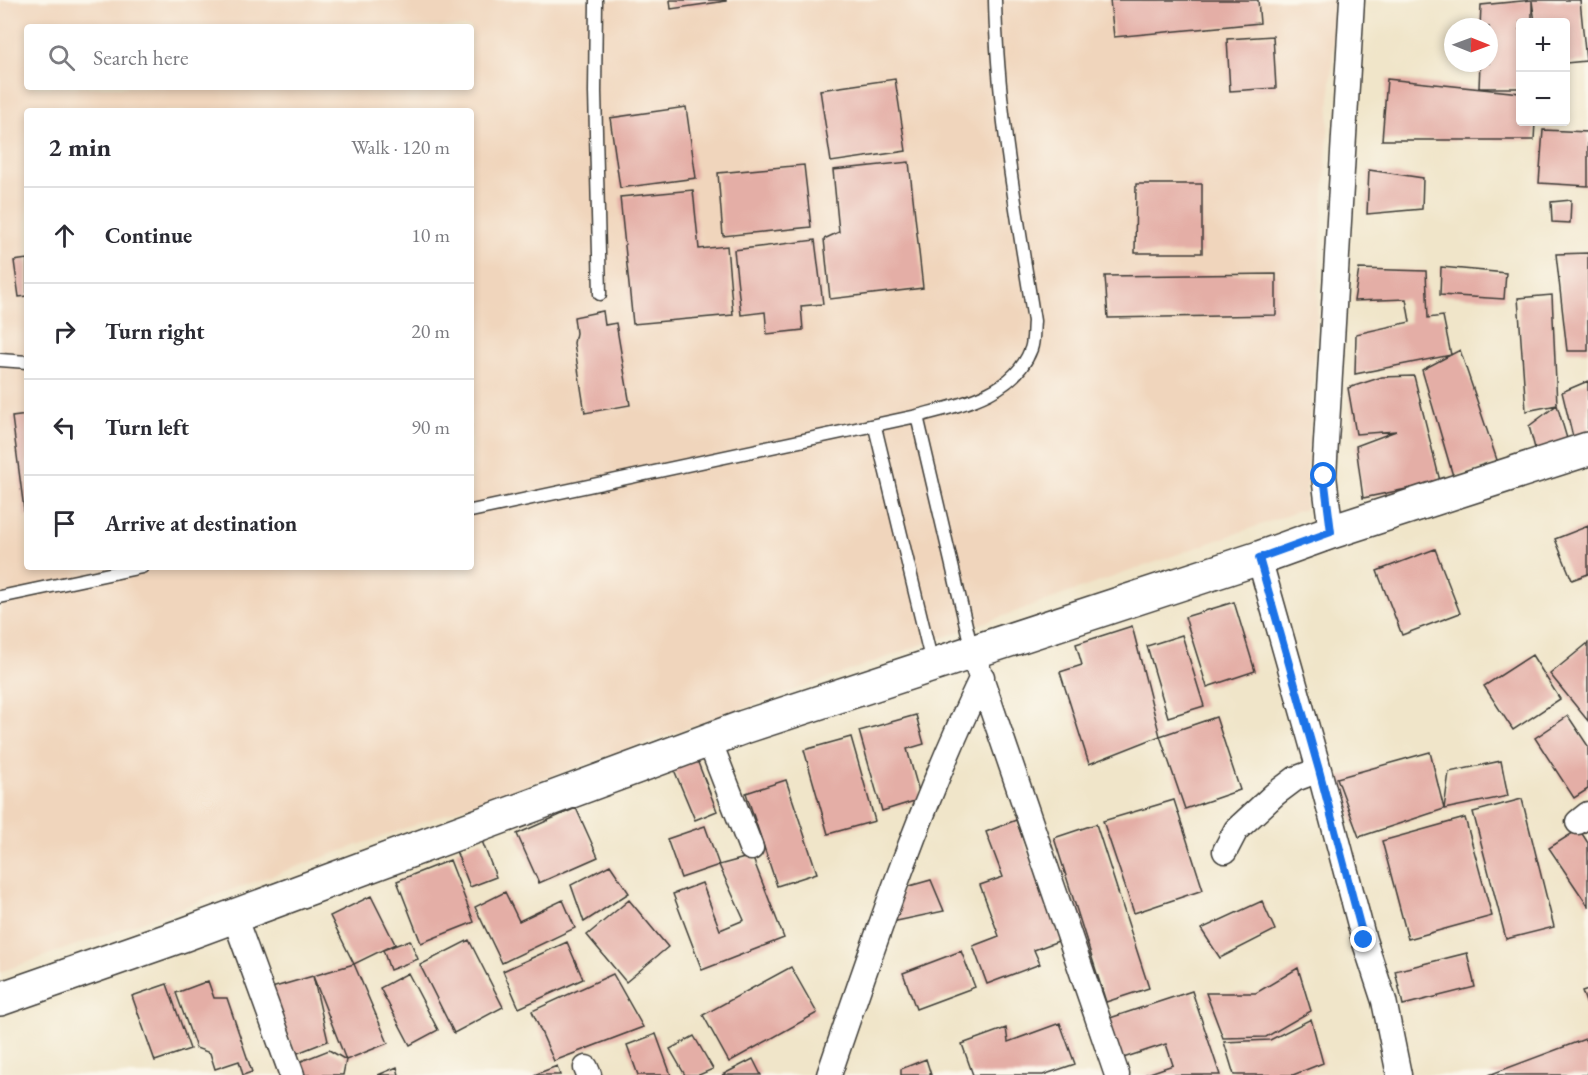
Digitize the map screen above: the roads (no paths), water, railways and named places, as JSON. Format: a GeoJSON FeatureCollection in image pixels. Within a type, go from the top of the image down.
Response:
{"type":"FeatureCollection","features":[{"type":"Feature","properties":{"kind":"street"},"geometry":{"type":"LineString","coordinates":[[1331,532],[1324,476],[1352,0]]}},
{"type":"Feature","properties":{"kind":"street"},"geometry":{"type":"LineString","coordinates":[[0,999],[234,916],[709,740],[932,664],[977,664],[1331,532],[1588,449]]}},
{"type":"Feature","properties":{"kind":"street"},"geometry":{"type":"LineString","coordinates":[[1259,558],[1364,940],[1384,1002],[1399,1075]]}},
{"type":"Feature","properties":{"kind":"street"},"geometry":{"type":"LineString","coordinates":[[829,1075],[889,899],[954,735],[977,664]]}},
{"type":"Feature","properties":{"kind":"street"},"geometry":{"type":"LineString","coordinates":[[977,664],[1117,1075]]}},
{"type":"Feature","properties":{"kind":"street"},"geometry":{"type":"LineString","coordinates":[[709,740],[751,848]]}},
{"type":"Feature","properties":{"kind":"street"},"geometry":{"type":"LineString","coordinates":[[1225,851],[1236,830],[1275,794],[1295,779],[1319,770]]}},
{"type":"Feature","properties":{"kind":"street"},"geometry":{"type":"LineString","coordinates":[[234,916],[292,1075]]}},
{"type":"Feature","properties":{"kind":"lane"},"geometry":{"type":"LineString","coordinates":[[596,0],[595,92],[600,294]]}},
{"type":"Feature","properties":{"kind":"lane"},"geometry":{"type":"LineString","coordinates":[[474,510],[875,427],[978,399],[1005,382],[1022,367],[1032,347],[1034,321],[1007,158],[997,53],[995,0]]}},
{"type":"Feature","properties":{"kind":"lane"},"geometry":{"type":"LineString","coordinates":[[0,360],[24,362]]}},
{"type":"Feature","properties":{"kind":"lane"},"geometry":{"type":"LineString","coordinates":[[917,416],[977,664]]}},
{"type":"Feature","properties":{"kind":"lane"},"geometry":{"type":"LineString","coordinates":[[875,427],[932,664]]}},
{"type":"Feature","properties":{"kind":"lane"},"geometry":{"type":"LineString","coordinates":[[0,597],[128,570]]}}]}
